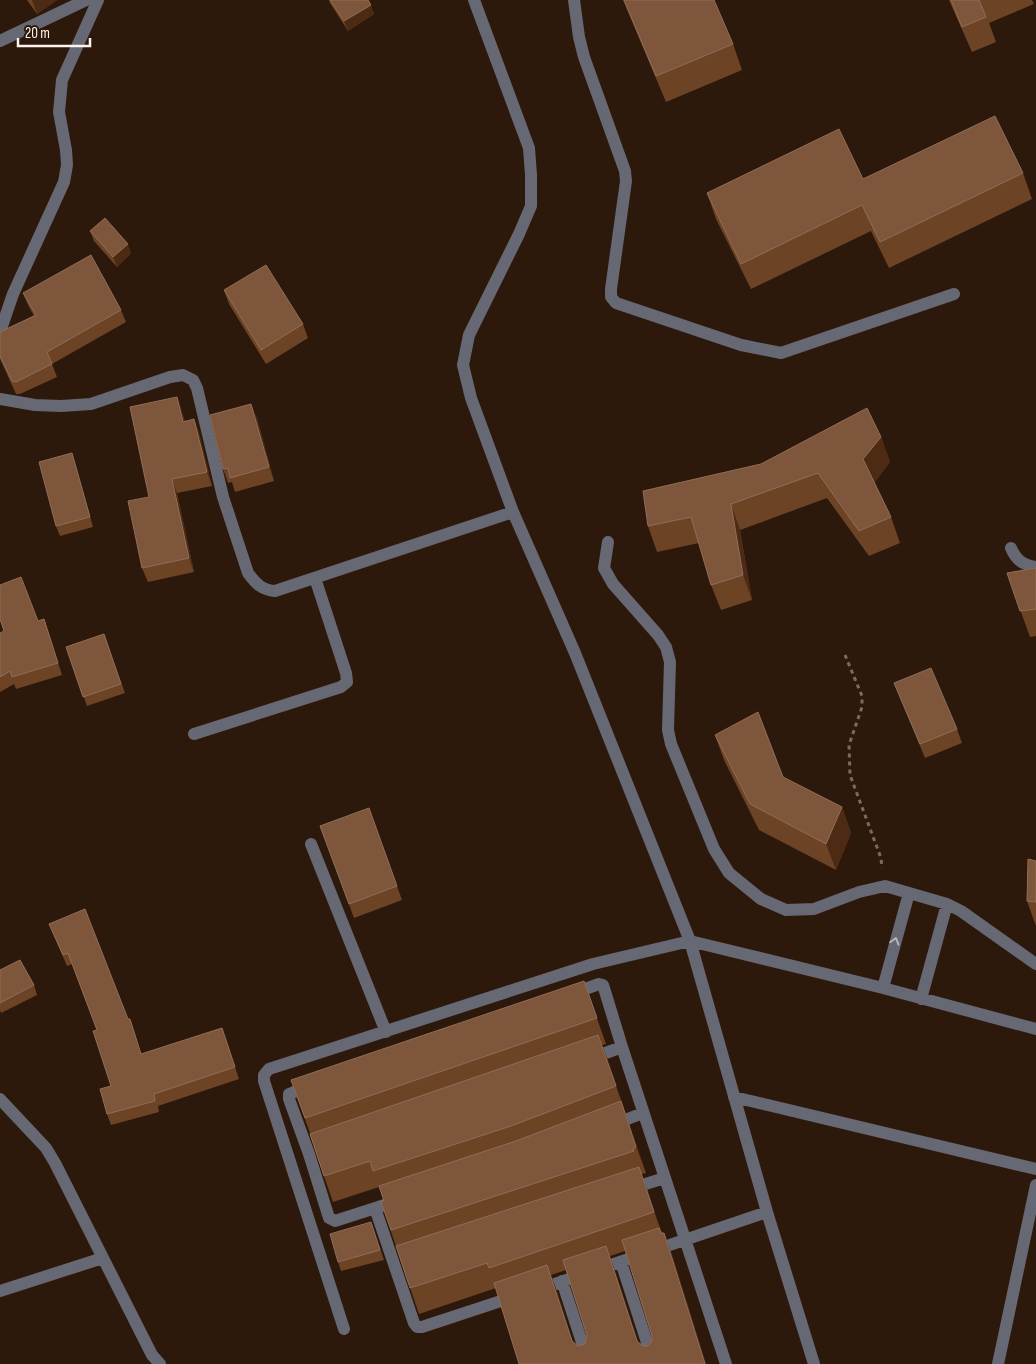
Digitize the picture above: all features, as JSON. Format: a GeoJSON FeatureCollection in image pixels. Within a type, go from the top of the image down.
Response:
{"type":"FeatureCollection","features":[{"type":"Feature","properties":{"kind":"street"},"geometry":{"type":"LineString","coordinates":[[0,41],[86,0]]}},
{"type":"Feature","properties":{"kind":"street"},"geometry":{"type":"LineString","coordinates":[[0,332],[14,294],[64,182],[67,165],[66,150],[58,112],[62,80],[98,0]]}},
{"type":"Feature","properties":{"kind":"street"},"geometry":{"type":"LineString","coordinates":[[474,0],[529,148],[531,206],[469,335],[463,365],[470,398],[513,512],[575,653],[690,941],[767,1212],[814,1364]]}},
{"type":"Feature","properties":{"kind":"street"},"geometry":{"type":"LineString","coordinates":[[574,0],[584,58],[625,171],[626,181],[611,288],[611,297],[616,304],[741,345],[781,352],[954,294]]}},
{"type":"Feature","properties":{"kind":"street"},"geometry":{"type":"LineString","coordinates":[[0,399],[35,405],[91,404],[170,377],[183,375],[193,380],[197,388],[223,496],[248,574],[266,590],[275,591],[513,512]]}},
{"type":"Feature","properties":{"kind":"street"},"geometry":{"type":"LineString","coordinates":[[608,542],[604,568],[613,584],[658,634],[666,647],[670,662],[668,730],[671,744],[714,849],[729,873],[761,899],[786,910],[814,909],[859,892],[885,886],[947,904],[961,911],[1036,964]]}},
{"type":"Feature","properties":{"kind":"street"},"geometry":{"type":"LineString","coordinates":[[1011,548],[1015,557],[1025,566],[1036,567]]}},
{"type":"Feature","properties":{"kind":"street"},"geometry":{"type":"LineString","coordinates":[[194,734],[341,687],[347,682],[346,673],[314,578]]}},
{"type":"Feature","properties":{"kind":"street"},"geometry":{"type":"LineString","coordinates":[[311,844],[386,1032]]}},
{"type":"Feature","properties":{"kind":"street"},"geometry":{"type":"LineString","coordinates":[[883,988],[909,893]]}},
{"type":"Feature","properties":{"kind":"street"},"geometry":{"type":"LineString","coordinates":[[921,999],[947,904]]}},
{"type":"Feature","properties":{"kind":"street"},"geometry":{"type":"LineString","coordinates":[[344,1329],[264,1080],[264,1075],[275,1066],[386,1032],[593,964],[690,941],[883,988],[1036,1029]]}},
{"type":"Feature","properties":{"kind":"street"},"geometry":{"type":"LineString","coordinates":[[562,997],[599,984],[603,985],[726,1364]]}},
{"type":"Feature","properties":{"kind":"street"},"geometry":{"type":"LineString","coordinates":[[576,1063],[622,1047]]}},
{"type":"Feature","properties":{"kind":"street"},"geometry":{"type":"LineString","coordinates":[[321,1082],[289,1094],[289,1100],[314,1152],[330,1220],[335,1221],[412,1196]]}},
{"type":"Feature","properties":{"kind":"street"},"geometry":{"type":"LineString","coordinates":[[734,1097],[1036,1169]]}},
{"type":"Feature","properties":{"kind":"street"},"geometry":{"type":"LineString","coordinates":[[0,1098],[46,1148],[152,1355],[160,1364]]}},
{"type":"Feature","properties":{"kind":"street"},"geometry":{"type":"LineString","coordinates":[[598,1131],[643,1113]]}},
{"type":"Feature","properties":{"kind":"street"},"geometry":{"type":"LineString","coordinates":[[618,1193],[665,1178]]}},
{"type":"Feature","properties":{"kind":"street"},"geometry":{"type":"LineString","coordinates":[[998,1364],[1036,1185]]}},
{"type":"Feature","properties":{"kind":"street"},"geometry":{"type":"LineString","coordinates":[[376,1208],[400,1265],[414,1323],[417,1327],[422,1327],[685,1241],[767,1212]]}},
{"type":"Feature","properties":{"kind":"street"},"geometry":{"type":"LineString","coordinates":[[0,1291],[103,1258]]}},
{"type":"Feature","properties":{"kind":"street"},"geometry":{"type":"LineString","coordinates":[[621,1262],[654,1364]]}},
{"type":"Feature","properties":{"kind":"street"},"geometry":{"type":"LineString","coordinates":[[562,1281],[589,1364]]}},
{"type":"Feature","properties":{"kind":"path"},"geometry":{"type":"LineString","coordinates":[[845,655],[862,696],[862,707],[849,745],[850,775],[881,858],[885,886]]}},
{"type":"Feature","properties":{"kind":"building"},"geometry":{"type":"Polygon","coordinates":[[[330,0],[368,0],[371,5],[344,21],[330,0]]]}},
{"type":"Feature","properties":{"kind":"building"},"geometry":{"type":"Polygon","coordinates":[[[624,0],[714,0],[733,44],[656,76],[624,0]]]}},
{"type":"Feature","properties":{"kind":"building"},"geometry":{"type":"Polygon","coordinates":[[[951,0],[979,0],[986,17],[962,27],[951,0]]]}},
{"type":"Feature","properties":{"kind":"building"},"geometry":{"type":"Polygon","coordinates":[[[995,116],[1023,173],[880,242],[862,205],[741,264],[707,193],[839,129],[863,179],[995,116]]]}},
{"type":"Feature","properties":{"kind":"building"},"geometry":{"type":"Polygon","coordinates":[[[105,218],[128,244],[113,257],[90,231],[105,218]]]}},
{"type":"Feature","properties":{"kind":"building"},"geometry":{"type":"Polygon","coordinates":[[[91,255],[121,310],[47,352],[52,364],[16,382],[12,381],[0,356],[0,332],[36,315],[23,293],[91,255]]]}},
{"type":"Feature","properties":{"kind":"building"},"geometry":{"type":"Polygon","coordinates":[[[266,265],[303,324],[261,350],[224,290],[266,265]]]}},
{"type":"Feature","properties":{"kind":"building"},"geometry":{"type":"Polygon","coordinates":[[[177,397],[183,422],[194,419],[207,472],[172,479],[189,558],[142,568],[128,501],[149,497],[130,407],[177,397]]]}},
{"type":"Feature","properties":{"kind":"building"},"geometry":{"type":"Polygon","coordinates":[[[251,404],[269,467],[230,478],[228,468],[223,469],[210,415],[251,404]]]}},
{"type":"Feature","properties":{"kind":"building"},"geometry":{"type":"Polygon","coordinates":[[[867,408],[881,437],[863,459],[891,517],[859,531],[818,473],[731,504],[743,575],[711,585],[691,517],[648,526],[643,491],[761,464],[867,408]]]}},
{"type":"Feature","properties":{"kind":"building"},"geometry":{"type":"Polygon","coordinates":[[[72,453],[90,517],[56,526],[39,462],[72,453]]]}},
{"type":"Feature","properties":{"kind":"building"},"geometry":{"type":"Polygon","coordinates":[[[1036,568],[1036,609],[1020,611],[1007,573],[1036,568]]]}},
{"type":"Feature","properties":{"kind":"building"},"geometry":{"type":"Polygon","coordinates":[[[21,577],[38,621],[44,619],[58,663],[12,677],[10,671],[0,677],[0,633],[4,631],[0,619],[0,585],[21,577]]]}},
{"type":"Feature","properties":{"kind":"building"},"geometry":{"type":"Polygon","coordinates":[[[104,634],[121,684],[83,697],[66,647],[104,634]]]}},
{"type":"Feature","properties":{"kind":"building"},"geometry":{"type":"Polygon","coordinates":[[[931,668],[957,729],[920,744],[894,683],[931,668]]]}},
{"type":"Feature","properties":{"kind":"building"},"geometry":{"type":"Polygon","coordinates":[[[758,712],[783,777],[842,807],[826,844],[750,804],[715,735],[758,712]]]}},
{"type":"Feature","properties":{"kind":"building"},"geometry":{"type":"Polygon","coordinates":[[[369,808],[397,886],[349,904],[320,826],[369,808]]]}},
{"type":"Feature","properties":{"kind":"building"},"geometry":{"type":"Polygon","coordinates":[[[1028,859],[1036,861],[1036,902],[1027,901],[1028,859]]]}},
{"type":"Feature","properties":{"kind":"building"},"geometry":{"type":"Polygon","coordinates":[[[85,909],[128,1019],[130,1019],[141,1054],[222,1028],[235,1067],[154,1094],[155,1101],[107,1114],[100,1089],[111,1086],[93,1031],[97,1030],[68,953],[63,955],[49,924],[85,909]]]}},
{"type":"Feature","properties":{"kind":"building"},"geometry":{"type":"Polygon","coordinates":[[[20,960],[34,985],[0,1003],[0,970],[20,960]]]}},
{"type":"Feature","properties":{"kind":"building"},"geometry":{"type":"Polygon","coordinates":[[[584,981],[597,1018],[305,1118],[291,1080],[584,981]]]}},
{"type":"Feature","properties":{"kind":"building"},"geometry":{"type":"Polygon","coordinates":[[[598,1035],[616,1086],[511,1126],[373,1171],[370,1161],[324,1176],[310,1134],[598,1035]]]}},
{"type":"Feature","properties":{"kind":"building"},"geometry":{"type":"Polygon","coordinates":[[[621,1101],[636,1147],[633,1149],[634,1151],[391,1230],[381,1202],[384,1201],[379,1186],[516,1141],[621,1101]]]}},
{"type":"Feature","properties":{"kind":"building"},"geometry":{"type":"Polygon","coordinates":[[[639,1167],[654,1212],[489,1268],[487,1263],[410,1288],[396,1246],[639,1167]]]}},
{"type":"Feature","properties":{"kind":"building"},"geometry":{"type":"Polygon","coordinates":[[[371,1222],[380,1250],[338,1262],[330,1234],[371,1222]]]}},
{"type":"Feature","properties":{"kind":"building"},"geometry":{"type":"Polygon","coordinates":[[[659,1228],[661,1233],[664,1233],[705,1364],[519,1364],[494,1283],[547,1265],[572,1341],[578,1346],[585,1344],[587,1336],[563,1260],[606,1246],[637,1341],[643,1346],[648,1346],[652,1341],[652,1336],[622,1240],[659,1228]]]}}]}
